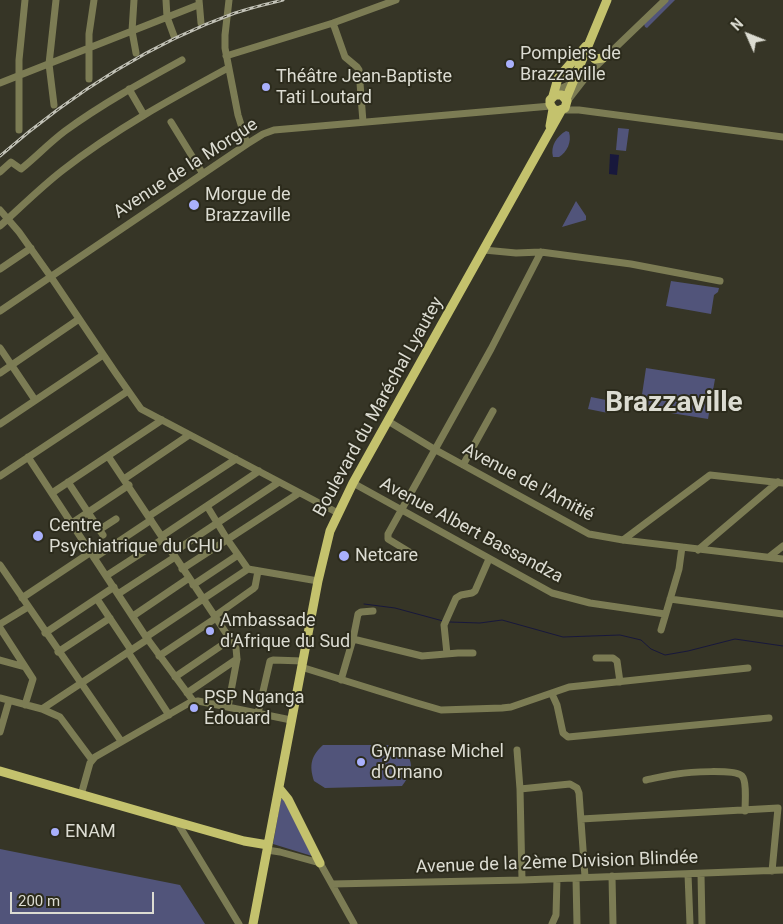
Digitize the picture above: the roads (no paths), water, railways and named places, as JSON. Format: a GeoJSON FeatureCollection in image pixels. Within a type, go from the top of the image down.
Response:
{"type":"FeatureCollection","features":[{"type":"Feature","properties":{"kind":"main road"},"geometry":{"type":"LineString","coordinates":[[558,103],[573,83],[607,0]]}},
{"type":"Feature","properties":{"kind":"main road"},"geometry":{"type":"LineString","coordinates":[[587,47],[595,59],[603,58]]}},
{"type":"Feature","properties":{"kind":"main road"},"geometry":{"type":"LineString","coordinates":[[558,103],[558,78],[587,47]]}},
{"type":"Feature","properties":{"kind":"main road","name":"Boulevard du Maréchal Lyautey"},"geometry":{"type":"LineString","coordinates":[[253,924],[327,540],[353,483],[550,131],[558,103]]}},
{"type":"Feature","properties":{"kind":"main road"},"geometry":{"type":"LineString","coordinates":[[0,771],[267,848]]}},
{"type":"Feature","properties":{"kind":"main road"},"geometry":{"type":"LineString","coordinates":[[279,788],[288,799],[320,863]]}},
{"type":"Feature","properties":{"kind":"main road"},"geometry":{"type":"LineString","coordinates":[[258,843],[270,835]]}},
{"type":"Feature","properties":{"kind":"main road"},"geometry":{"type":"LineString","coordinates":[[244,841],[258,843],[267,848]]}},
{"type":"Feature","properties":{"kind":"street"},"geometry":{"type":"LineString","coordinates":[[18,130],[18,76],[25,0]]}},
{"type":"Feature","properties":{"kind":"street"},"geometry":{"type":"LineString","coordinates":[[54,105],[49,64],[56,0]]}},
{"type":"Feature","properties":{"kind":"street"},"geometry":{"type":"LineString","coordinates":[[88,79],[88,48],[94,0]]}},
{"type":"Feature","properties":{"kind":"street"},"geometry":{"type":"LineString","coordinates":[[134,0],[132,31],[136,53]]}},
{"type":"Feature","properties":{"kind":"street"},"geometry":{"type":"LineString","coordinates":[[166,0],[167,17],[174,36]]}},
{"type":"Feature","properties":{"kind":"street"},"geometry":{"type":"LineString","coordinates":[[229,0],[225,35],[226,56],[238,115],[247,144]]}},
{"type":"Feature","properties":{"kind":"street"},"geometry":{"type":"LineString","coordinates":[[226,56],[333,23],[396,0]]}},
{"type":"Feature","properties":{"kind":"street"},"geometry":{"type":"LineString","coordinates":[[665,0],[558,103],[579,110],[783,137]]}},
{"type":"Feature","properties":{"kind":"street"},"geometry":{"type":"LineString","coordinates":[[0,83],[198,3],[201,23]]}},
{"type":"Feature","properties":{"kind":"street"},"geometry":{"type":"LineString","coordinates":[[333,23],[345,58],[357,66],[359,70],[363,122]]}},
{"type":"Feature","properties":{"kind":"street"},"geometry":{"type":"LineString","coordinates":[[0,172],[11,162],[21,169],[63,133],[129,89],[182,60]]}},
{"type":"Feature","properties":{"kind":"street"},"geometry":{"type":"LineString","coordinates":[[0,226],[69,165],[144,115],[228,68]]}},
{"type":"Feature","properties":{"kind":"street"},"geometry":{"type":"LineString","coordinates":[[573,83],[588,74]]}},
{"type":"Feature","properties":{"kind":"street"},"geometry":{"type":"LineString","coordinates":[[129,89],[144,115]]}},
{"type":"Feature","properties":{"kind":"street","name":"Avenue de la Morgue"},"geometry":{"type":"LineString","coordinates":[[0,312],[247,144],[274,130],[531,108],[558,103]]}},
{"type":"Feature","properties":{"kind":"street"},"geometry":{"type":"LineString","coordinates":[[172,122],[203,174]]}},
{"type":"Feature","properties":{"kind":"street"},"geometry":{"type":"LineString","coordinates":[[0,210],[31,248],[141,409],[338,513]]}},
{"type":"Feature","properties":{"kind":"street"},"geometry":{"type":"LineString","coordinates":[[0,269],[31,248]]}},
{"type":"Feature","properties":{"kind":"street"},"geometry":{"type":"LineString","coordinates":[[484,250],[516,253],[541,252],[631,264],[720,281]]}},
{"type":"Feature","properties":{"kind":"street"},"geometry":{"type":"LineString","coordinates":[[411,553],[387,537],[491,349],[541,252]]}},
{"type":"Feature","properties":{"kind":"street"},"geometry":{"type":"LineString","coordinates":[[0,373],[79,319]]}},
{"type":"Feature","properties":{"kind":"street"},"geometry":{"type":"LineString","coordinates":[[0,348],[35,400]]}},
{"type":"Feature","properties":{"kind":"street"},"geometry":{"type":"LineString","coordinates":[[0,424],[103,355]]}},
{"type":"Feature","properties":{"kind":"street"},"geometry":{"type":"LineString","coordinates":[[0,466],[2,474],[128,391]]}},
{"type":"Feature","properties":{"kind":"street"},"geometry":{"type":"LineString","coordinates":[[463,465],[492,411]]}},
{"type":"Feature","properties":{"kind":"street"},"geometry":{"type":"LineString","coordinates":[[52,493],[162,420]]}},
{"type":"Feature","properties":{"kind":"street","name":"Avenue de l'Amitié"},"geometry":{"type":"LineString","coordinates":[[388,421],[434,449],[589,534],[698,550],[783,559]]}},
{"type":"Feature","properties":{"kind":"street"},"geometry":{"type":"LineString","coordinates":[[72,523],[88,513],[189,434]]}},
{"type":"Feature","properties":{"kind":"street"},"geometry":{"type":"LineString","coordinates":[[108,456],[236,648],[237,659],[228,707]]}},
{"type":"Feature","properties":{"kind":"street"},"geometry":{"type":"LineString","coordinates":[[28,457],[159,656],[194,702]]}},
{"type":"Feature","properties":{"kind":"street"},"geometry":{"type":"LineString","coordinates":[[22,598],[150,518],[236,459]]}},
{"type":"Feature","properties":{"kind":"street"},"geometry":{"type":"LineString","coordinates":[[106,576],[258,471]]}},
{"type":"Feature","properties":{"kind":"street"},"geometry":{"type":"LineString","coordinates":[[622,540],[710,475],[780,483]]}},
{"type":"Feature","properties":{"kind":"street"},"geometry":{"type":"LineString","coordinates":[[68,482],[101,532],[116,519]]}},
{"type":"Feature","properties":{"kind":"street"},"geometry":{"type":"LineString","coordinates":[[118,594],[217,523],[279,482]]}},
{"type":"Feature","properties":{"kind":"street","name":"Avenue Albert Bassandza"},"geometry":{"type":"LineString","coordinates":[[353,483],[544,590],[590,603],[665,614]]}},
{"type":"Feature","properties":{"kind":"street"},"geometry":{"type":"LineString","coordinates":[[698,550],[780,483]]}},
{"type":"Feature","properties":{"kind":"street"},"geometry":{"type":"LineString","coordinates":[[182,569],[298,492]]}},
{"type":"Feature","properties":{"kind":"street"},"geometry":{"type":"LineString","coordinates":[[207,506],[227,539],[248,568],[318,581]]}},
{"type":"Feature","properties":{"kind":"street"},"geometry":{"type":"LineString","coordinates":[[769,557],[783,546]]}},
{"type":"Feature","properties":{"kind":"street"},"geometry":{"type":"LineString","coordinates":[[661,630],[678,569],[682,547]]}},
{"type":"Feature","properties":{"kind":"street"},"geometry":{"type":"LineString","coordinates":[[133,616],[238,555]]}},
{"type":"Feature","properties":{"kind":"street"},"geometry":{"type":"LineString","coordinates":[[447,654],[444,625],[458,596],[476,591],[489,559]]}},
{"type":"Feature","properties":{"kind":"street"},"geometry":{"type":"LineString","coordinates":[[0,565],[121,741]]}},
{"type":"Feature","properties":{"kind":"street"},"geometry":{"type":"LineString","coordinates":[[42,709],[248,568]]}},
{"type":"Feature","properties":{"kind":"street"},"geometry":{"type":"LineString","coordinates":[[159,656],[253,590],[258,571]]}},
{"type":"Feature","properties":{"kind":"street"},"geometry":{"type":"LineString","coordinates":[[45,633],[114,587]]}},
{"type":"Feature","properties":{"kind":"street"},"geometry":{"type":"LineString","coordinates":[[97,599],[169,715]]}},
{"type":"Feature","properties":{"kind":"street"},"geometry":{"type":"LineString","coordinates":[[670,599],[783,614]]}},
{"type":"Feature","properties":{"kind":"street"},"geometry":{"type":"LineString","coordinates":[[0,624],[28,607]]}},
{"type":"Feature","properties":{"kind":"street"},"geometry":{"type":"LineString","coordinates":[[341,680],[358,614],[361,612],[373,612]]}},
{"type":"Feature","properties":{"kind":"street"},"geometry":{"type":"LineString","coordinates":[[58,652],[110,618]]}},
{"type":"Feature","properties":{"kind":"street"},"geometry":{"type":"LineString","coordinates":[[0,628],[33,681],[25,705]]}},
{"type":"Feature","properties":{"kind":"street"},"geometry":{"type":"LineString","coordinates":[[175,677],[231,639]]}},
{"type":"Feature","properties":{"kind":"street"},"geometry":{"type":"LineString","coordinates":[[353,639],[422,656],[473,653]]}},
{"type":"Feature","properties":{"kind":"street"},"geometry":{"type":"LineString","coordinates":[[596,658],[613,658],[617,660],[620,682]]}},
{"type":"Feature","properties":{"kind":"street"},"geometry":{"type":"LineString","coordinates":[[187,693],[237,659]]}},
{"type":"Feature","properties":{"kind":"street"},"geometry":{"type":"LineString","coordinates":[[0,660],[25,667]]}},
{"type":"Feature","properties":{"kind":"street"},"geometry":{"type":"LineString","coordinates":[[258,713],[270,661],[272,660],[302,664],[341,680],[441,710],[511,707],[569,687],[748,668]]}},
{"type":"Feature","properties":{"kind":"street"},"geometry":{"type":"LineString","coordinates":[[552,694],[557,705],[563,733],[568,737],[769,718]]}},
{"type":"Feature","properties":{"kind":"street"},"geometry":{"type":"LineString","coordinates":[[0,698],[42,709],[62,720],[92,760]]}},
{"type":"Feature","properties":{"kind":"street"},"geometry":{"type":"LineString","coordinates":[[0,732],[9,700]]}},
{"type":"Feature","properties":{"kind":"street"},"geometry":{"type":"LineString","coordinates":[[82,795],[92,760],[121,741],[194,702],[291,720]]}},
{"type":"Feature","properties":{"kind":"street"},"geometry":{"type":"LineString","coordinates":[[517,750],[522,880]]}},
{"type":"Feature","properties":{"kind":"street"},"geometry":{"type":"LineString","coordinates":[[646,780],[677,774],[705,772],[736,773],[742,775],[745,780],[745,811]]}},
{"type":"Feature","properties":{"kind":"street"},"geometry":{"type":"LineString","coordinates":[[520,789],[573,785],[579,793],[586,877]]}},
{"type":"Feature","properties":{"kind":"street"},"geometry":{"type":"LineString","coordinates":[[581,819],[778,808],[772,871]]}},
{"type":"Feature","properties":{"kind":"street"},"geometry":{"type":"LineString","coordinates":[[177,822],[239,924]]}},
{"type":"Feature","properties":{"kind":"street"},"geometry":{"type":"LineString","coordinates":[[267,848],[320,863],[354,924]]}},
{"type":"Feature","properties":{"kind":"street"},"geometry":{"type":"LineString","coordinates":[[783,870],[783,878]]}},
{"type":"Feature","properties":{"kind":"street","name":"Avenue de la 2ème Division Blindée"},"geometry":{"type":"LineString","coordinates":[[332,884],[557,879],[783,870]]}},
{"type":"Feature","properties":{"kind":"street"},"geometry":{"type":"LineString","coordinates":[[688,874],[690,924]]}},
{"type":"Feature","properties":{"kind":"street"},"geometry":{"type":"LineString","coordinates":[[701,874],[702,924]]}},
{"type":"Feature","properties":{"kind":"street"},"geometry":{"type":"LineString","coordinates":[[612,876],[613,924]]}},
{"type":"Feature","properties":{"kind":"street"},"geometry":{"type":"LineString","coordinates":[[576,878],[577,924]]}},
{"type":"Feature","properties":{"kind":"street"},"geometry":{"type":"LineString","coordinates":[[552,924],[556,914],[557,879]]}},
{"type":"Feature","properties":{"kind":"waterway"},"geometry":{"type":"LineString","coordinates":[[364,604],[395,608],[443,621]]}},
{"type":"Feature","properties":{"kind":"waterway"},"geometry":{"type":"LineString","coordinates":[[450,622],[480,623],[502,620],[563,637],[620,635],[641,640],[651,649],[665,655],[735,639],[783,646]]}},
{"type":"Feature","properties":{"kind":"railway"},"geometry":{"type":"LineString","coordinates":[[0,156],[26,134],[82,93],[141,56],[203,26],[241,11],[283,0]]}},
{"type":"Feature","properties":{"kind":"place","name":"Pompiers de Brazzaville"},"geometry":{"type":"Point","coordinates":[510,64]}},
{"type":"Feature","properties":{"kind":"place","name":"Théâtre Jean-Baptiste Tati Loutard"},"geometry":{"type":"Point","coordinates":[266,87]}},
{"type":"Feature","properties":{"kind":"place","name":"Morgue de Brazzaville"},"geometry":{"type":"Point","coordinates":[194,205]}},
{"type":"Feature","properties":{"kind":"place","name":"Centre Psychiatrique du CHU"},"geometry":{"type":"Point","coordinates":[38,536]}},
{"type":"Feature","properties":{"kind":"place","name":"Netcare"},"geometry":{"type":"Point","coordinates":[344,556]}},
{"type":"Feature","properties":{"kind":"place","name":"Ambassade d'Afrique du Sud"},"geometry":{"type":"Point","coordinates":[210,631]}},
{"type":"Feature","properties":{"kind":"place","name":"PSP Nganga Édouard"},"geometry":{"type":"Point","coordinates":[194,708]}},
{"type":"Feature","properties":{"kind":"place","name":"Gymnase Michel d'Ornano"},"geometry":{"type":"Point","coordinates":[361,762]}},
{"type":"Feature","properties":{"kind":"place","name":"ENAM"},"geometry":{"type":"Point","coordinates":[55,832]}},
{"type":"Feature","properties":{"kind":"district","name":"Brazzaville"},"geometry":{"type":"Point","coordinates":[674,404]}}]}
